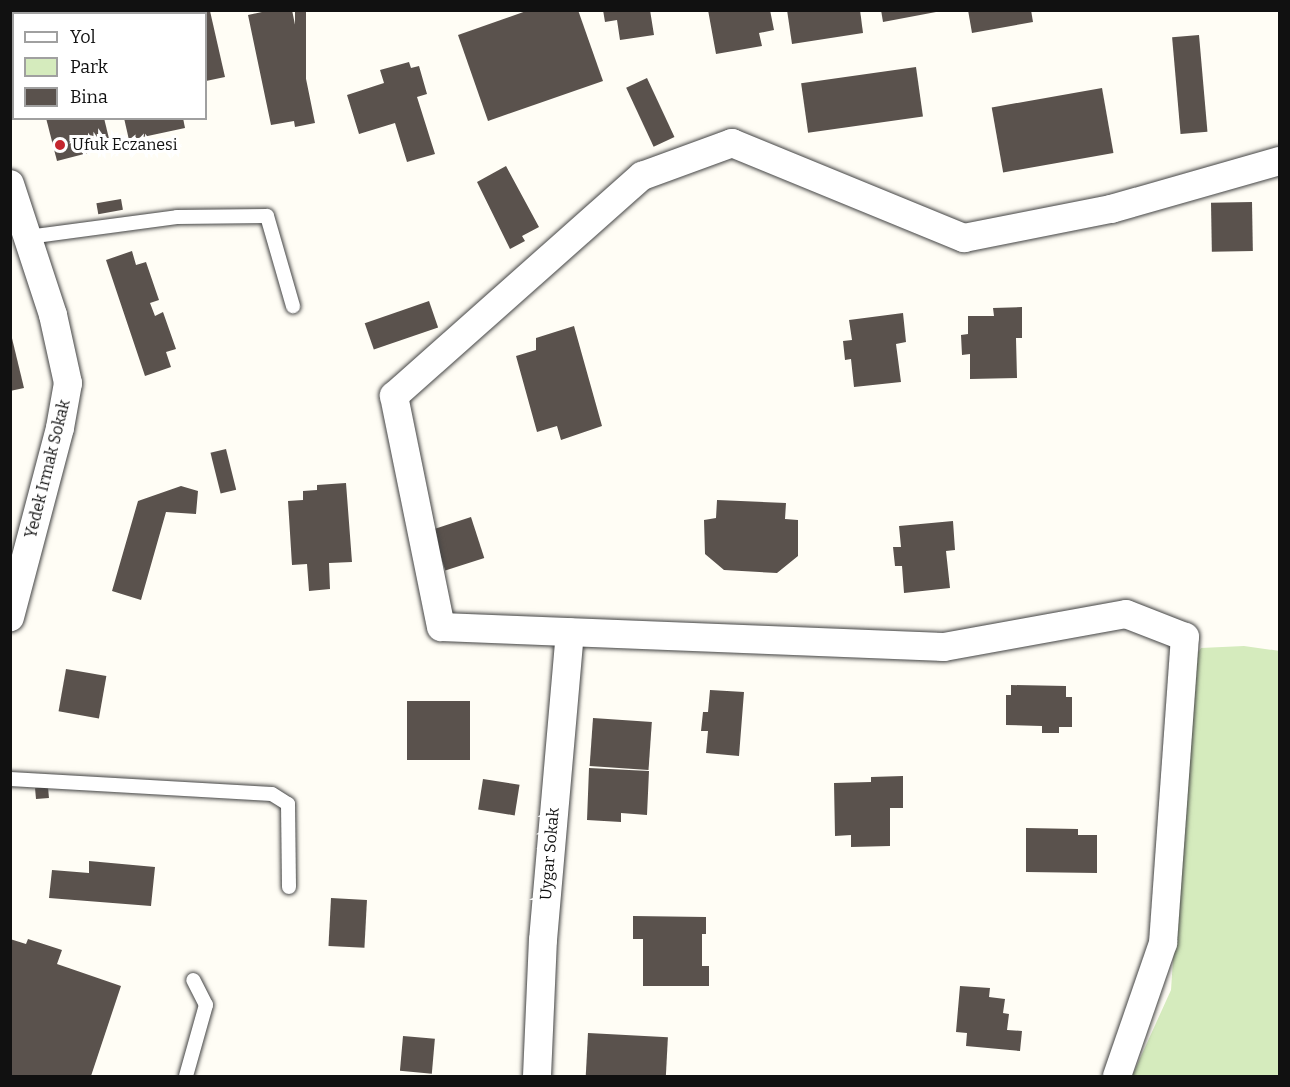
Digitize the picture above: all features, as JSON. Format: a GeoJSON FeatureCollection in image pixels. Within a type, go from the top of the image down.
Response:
{"type":"FeatureCollection","features":[{"type":"Feature","properties":{"kind":"street"},"geometry":{"type":"LineString","coordinates":[[1117,1077],[1163,943],[1185,637],[1126,614],[944,647],[441,627],[394,396],[642,176],[732,142],[964,238],[1111,209],[1280,161]]}},
{"type":"Feature","properties":{"kind":"street","name":"Yedek Irmak Sokak"},"geometry":{"type":"LineString","coordinates":[[10,184],[61,341],[68,382],[60,428],[10,617]]}},
{"type":"Feature","properties":{"kind":"street","name":"Uygar Sokak"},"geometry":{"type":"LineString","coordinates":[[537,1077],[543,940],[570,632]]}},
{"type":"Feature","properties":{"kind":"lane"},"geometry":{"type":"LineString","coordinates":[[28,237],[177,217],[267,216],[293,306]]}},
{"type":"Feature","properties":{"kind":"lane"},"geometry":{"type":"LineString","coordinates":[[10,779],[272,794],[288,804],[289,886]]}},
{"type":"Feature","properties":{"kind":"lane"},"geometry":{"type":"LineString","coordinates":[[186,1077],[206,1005],[193,980]]}},
{"type":"Feature","properties":{"kind":"green space"},"geometry":{"type":"Polygon","coordinates":[[[1244,646],[1280,651],[1279,1076],[1132,1076],[1171,990],[1193,660],[1201,648],[1244,646]]]}},
{"type":"Feature","properties":{"kind":"building"},"geometry":{"type":"Polygon","coordinates":[[[271,10],[292,10],[315,123],[295,127],[294,121],[271,125],[248,15],[271,10]]]}},
{"type":"Feature","properties":{"kind":"building"},"geometry":{"type":"Polygon","coordinates":[[[295,10],[306,10],[306,102],[295,102],[295,10]]]}},
{"type":"Feature","properties":{"kind":"building"},"geometry":{"type":"Polygon","coordinates":[[[529,10],[578,10],[603,81],[488,121],[458,35],[529,10]]]}},
{"type":"Feature","properties":{"kind":"building"},"geometry":{"type":"Polygon","coordinates":[[[603,10],[650,10],[654,35],[620,40],[617,20],[605,22],[603,10]]]}},
{"type":"Feature","properties":{"kind":"building"},"geometry":{"type":"Polygon","coordinates":[[[708,10],[770,10],[774,30],[759,33],[762,46],[716,54],[708,10]]]}},
{"type":"Feature","properties":{"kind":"building"},"geometry":{"type":"Polygon","coordinates":[[[787,10],[860,10],[863,33],[792,44],[787,10]]]}},
{"type":"Feature","properties":{"kind":"building"},"geometry":{"type":"Polygon","coordinates":[[[881,10],[936,10],[936,12],[883,22],[881,10]]]}},
{"type":"Feature","properties":{"kind":"building"},"geometry":{"type":"Polygon","coordinates":[[[968,10],[1031,10],[1033,22],[972,33],[968,10]]]}},
{"type":"Feature","properties":{"kind":"building"},"geometry":{"type":"Polygon","coordinates":[[[210,11],[225,77],[207,81],[207,12],[210,11]]]}},
{"type":"Feature","properties":{"kind":"building"},"geometry":{"type":"Polygon","coordinates":[[[1199,35],[1207,132],[1181,134],[1172,37],[1199,35]]]}},
{"type":"Feature","properties":{"kind":"building"},"geometry":{"type":"Polygon","coordinates":[[[409,62],[411,68],[419,66],[427,94],[417,97],[435,154],[407,162],[395,123],[359,134],[347,95],[384,83],[380,70],[409,62]]]}},
{"type":"Feature","properties":{"kind":"building"},"geometry":{"type":"Polygon","coordinates":[[[916,67],[923,117],[808,133],[801,83],[916,67]]]}},
{"type":"Feature","properties":{"kind":"building"},"geometry":{"type":"Polygon","coordinates":[[[647,78],[674,137],[654,147],[626,88],[647,78]]]}},
{"type":"Feature","properties":{"kind":"building"},"geometry":{"type":"Polygon","coordinates":[[[1102,88],[1113,153],[1003,172],[992,107],[1102,88]]]}},
{"type":"Feature","properties":{"kind":"building"},"geometry":{"type":"Polygon","coordinates":[[[47,120],[104,120],[111,147],[57,161],[47,120]]]}},
{"type":"Feature","properties":{"kind":"building"},"geometry":{"type":"Polygon","coordinates":[[[124,120],[183,120],[185,128],[129,140],[124,120]]]}},
{"type":"Feature","properties":{"kind":"building"},"geometry":{"type":"Polygon","coordinates":[[[506,166],[539,227],[522,236],[525,241],[510,249],[477,182],[506,166]]]}},
{"type":"Feature","properties":{"kind":"building"},"geometry":{"type":"Polygon","coordinates":[[[121,199],[123,210],[98,214],[96,203],[121,199]]]}},
{"type":"Feature","properties":{"kind":"building"},"geometry":{"type":"Polygon","coordinates":[[[1252,202],[1253,251],[1212,252],[1211,203],[1252,202]]]}},
{"type":"Feature","properties":{"kind":"building"},"geometry":{"type":"Polygon","coordinates":[[[132,251],[136,265],[146,262],[159,300],[150,303],[155,316],[163,312],[176,349],[166,352],[171,367],[145,376],[106,260],[132,251]]]}},
{"type":"Feature","properties":{"kind":"building"},"geometry":{"type":"Polygon","coordinates":[[[429,301],[438,327],[374,350],[365,323],[429,301]]]}},
{"type":"Feature","properties":{"kind":"building"},"geometry":{"type":"Polygon","coordinates":[[[1022,307],[1022,338],[1016,338],[1017,378],[970,379],[970,354],[962,355],[961,335],[968,334],[968,316],[994,316],[993,308],[1022,307]]]}},
{"type":"Feature","properties":{"kind":"building"},"geometry":{"type":"Polygon","coordinates":[[[903,313],[906,342],[896,344],[901,382],[854,387],[851,359],[845,360],[843,341],[852,340],[849,320],[903,313]]]}},
{"type":"Feature","properties":{"kind":"building"},"geometry":{"type":"Polygon","coordinates":[[[574,326],[602,426],[561,440],[557,426],[537,432],[516,356],[536,350],[536,338],[574,326]]]}},
{"type":"Feature","properties":{"kind":"building"},"geometry":{"type":"Polygon","coordinates":[[[10,330],[24,388],[10,391],[10,330]]]}},
{"type":"Feature","properties":{"kind":"building"},"geometry":{"type":"Polygon","coordinates":[[[226,449],[236,490],[221,494],[210,453],[226,449]]]}},
{"type":"Feature","properties":{"kind":"building"},"geometry":{"type":"Polygon","coordinates":[[[346,483],[352,562],[329,563],[330,589],[309,591],[307,564],[292,565],[288,501],[303,500],[303,491],[317,490],[317,485],[346,483]]]}},
{"type":"Feature","properties":{"kind":"building"},"geometry":{"type":"Polygon","coordinates":[[[181,486],[198,491],[196,514],[166,512],[141,600],[112,591],[138,501],[181,486]]]}},
{"type":"Feature","properties":{"kind":"building"},"geometry":{"type":"Polygon","coordinates":[[[717,500],[786,503],[785,519],[798,520],[798,556],[777,573],[724,570],[705,554],[704,520],[716,518],[717,500]]]}},
{"type":"Feature","properties":{"kind":"building"},"geometry":{"type":"Polygon","coordinates":[[[471,517],[484,558],[445,571],[432,530],[471,517]]]}},
{"type":"Feature","properties":{"kind":"building"},"geometry":{"type":"Polygon","coordinates":[[[953,521],[955,550],[946,551],[950,588],[904,593],[902,566],[895,566],[893,547],[901,547],[899,526],[953,521]]]}},
{"type":"Feature","properties":{"kind":"building"},"geometry":{"type":"Polygon","coordinates":[[[66,669],[106,676],[99,718],[59,711],[66,669]]]}},
{"type":"Feature","properties":{"kind":"building"},"geometry":{"type":"Polygon","coordinates":[[[1011,685],[1066,686],[1066,697],[1072,697],[1072,727],[1059,727],[1059,733],[1042,733],[1042,726],[1006,725],[1006,695],[1011,695],[1011,685]]]}},
{"type":"Feature","properties":{"kind":"building"},"geometry":{"type":"Polygon","coordinates":[[[710,690],[744,692],[739,756],[706,753],[708,731],[701,731],[703,712],[708,712],[710,690]]]}},
{"type":"Feature","properties":{"kind":"building"},"geometry":{"type":"Polygon","coordinates":[[[407,701],[470,701],[470,760],[407,760],[407,701]]]}},
{"type":"Feature","properties":{"kind":"building"},"geometry":{"type":"Polygon","coordinates":[[[593,718],[652,722],[649,770],[590,766],[593,718]]]}},
{"type":"Feature","properties":{"kind":"building"},"geometry":{"type":"Polygon","coordinates":[[[589,768],[649,771],[647,815],[621,813],[621,822],[587,820],[589,768]]]}},
{"type":"Feature","properties":{"kind":"building"},"geometry":{"type":"Polygon","coordinates":[[[903,776],[903,808],[890,808],[890,846],[851,847],[851,835],[835,836],[834,783],[871,782],[871,777],[903,776]]]}},
{"type":"Feature","properties":{"kind":"building"},"geometry":{"type":"Polygon","coordinates":[[[483,779],[520,785],[515,815],[478,810],[483,779]]]}},
{"type":"Feature","properties":{"kind":"building"},"geometry":{"type":"Polygon","coordinates":[[[48,787],[49,798],[36,799],[35,788],[48,787]]]}},
{"type":"Feature","properties":{"kind":"building"},"geometry":{"type":"Polygon","coordinates":[[[1026,828],[1078,829],[1078,835],[1097,835],[1097,873],[1026,872],[1026,828]]]}},
{"type":"Feature","properties":{"kind":"building"},"geometry":{"type":"Polygon","coordinates":[[[89,861],[155,867],[151,906],[49,898],[52,870],[89,873],[89,861]]]}},
{"type":"Feature","properties":{"kind":"building"},"geometry":{"type":"Polygon","coordinates":[[[331,898],[367,900],[364,948],[328,946],[331,898]]]}},
{"type":"Feature","properties":{"kind":"building"},"geometry":{"type":"Polygon","coordinates":[[[633,916],[706,917],[706,934],[702,934],[702,966],[709,966],[709,986],[643,986],[643,939],[633,939],[633,916]]]}},
{"type":"Feature","properties":{"kind":"building"},"geometry":{"type":"Polygon","coordinates":[[[10,939],[26,944],[28,939],[62,950],[57,964],[121,986],[91,1076],[10,1076],[10,939]]]}},
{"type":"Feature","properties":{"kind":"building"},"geometry":{"type":"Polygon","coordinates":[[[960,986],[990,988],[989,997],[1005,999],[1003,1013],[1009,1014],[1007,1030],[1022,1031],[1020,1051],[966,1046],[967,1033],[956,1032],[960,986]]]}},
{"type":"Feature","properties":{"kind":"building"},"geometry":{"type":"Polygon","coordinates":[[[588,1033],[668,1037],[666,1076],[586,1076],[588,1033]]]}},
{"type":"Feature","properties":{"kind":"building"},"geometry":{"type":"Polygon","coordinates":[[[403,1036],[435,1039],[432,1074],[400,1071],[403,1036]]]}},
{"type":"Feature","properties":{"kind":"place","name":"Ufuk Eczanesi"},"geometry":{"type":"Point","coordinates":[60,145]}}]}
